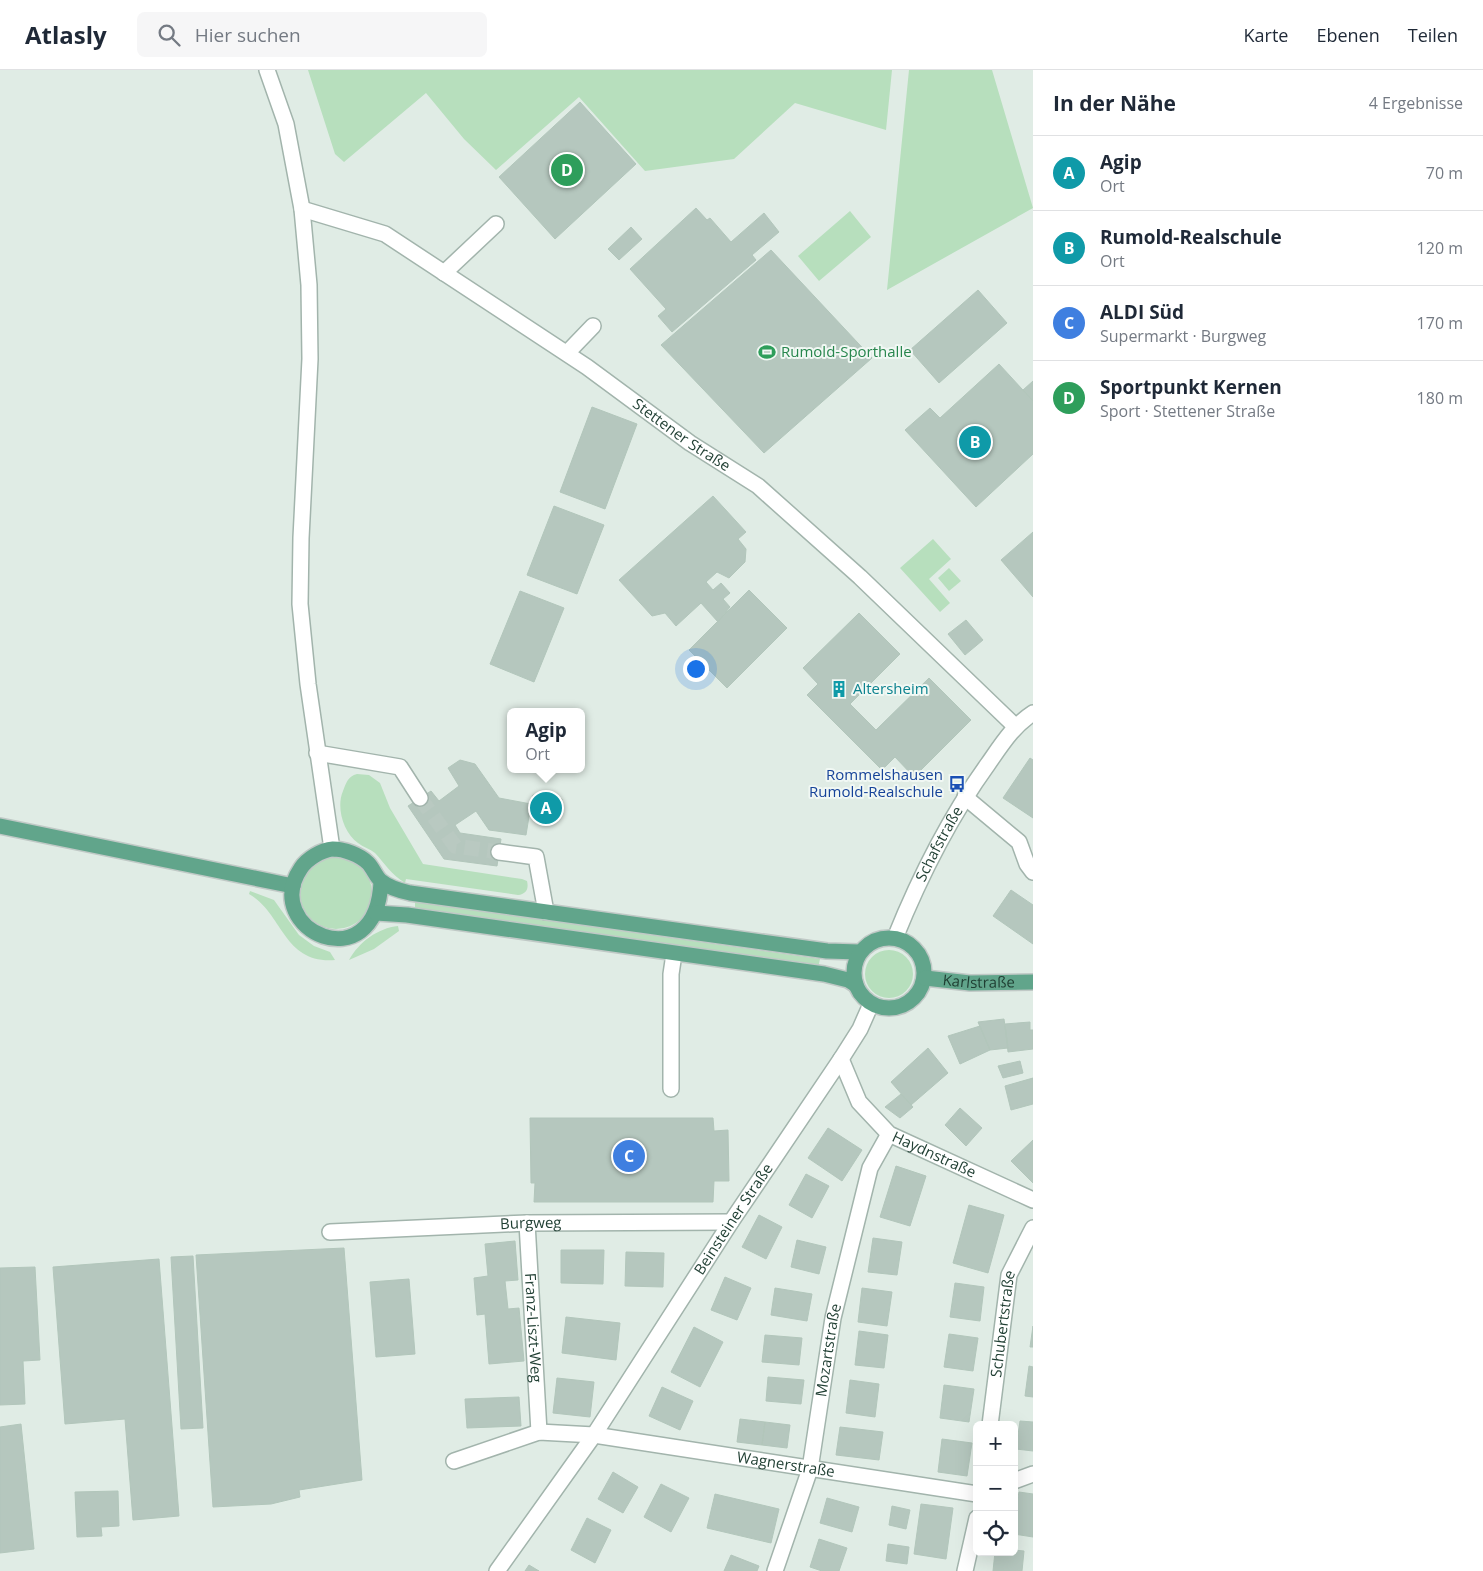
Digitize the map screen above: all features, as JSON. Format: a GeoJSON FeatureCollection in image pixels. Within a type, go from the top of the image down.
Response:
{"type":"FeatureCollection","features":[{"type":"Feature","properties":{"kind":"main road"},"geometry":{"type":"LineString","coordinates":[[0,826],[293,886]]}},
{"type":"Feature","properties":{"kind":"main road"},"geometry":{"type":"LineString","coordinates":[[381,882],[379,907],[366,928],[354,935],[340,939],[327,938],[310,929],[297,915],[292,903],[293,886],[296,876],[304,863],[316,855],[332,849],[356,855],[367,862],[381,882],[410,893],[827,951],[859,952]]}},
{"type":"Feature","properties":{"kind":"main road"},"geometry":{"type":"LineString","coordinates":[[376,913],[407,915],[824,974],[848,980],[856,985]]}},
{"type":"Feature","properties":{"kind":"main road"},"geometry":{"type":"LineString","coordinates":[[872,1004],[862,997],[856,985],[854,965],[859,952],[875,941],[895,938]]}},
{"type":"Feature","properties":{"kind":"main road","name":"Karlstraße"},"geometry":{"type":"LineString","coordinates":[[872,1004],[887,1009],[904,1006],[920,992],[925,978],[922,959],[915,949],[895,938]]}},
{"type":"Feature","properties":{"kind":"main road","name":"Karlstraße"},"geometry":{"type":"LineString","coordinates":[[925,978],[970,983],[1033,982]]}},
{"type":"Feature","properties":{"kind":"street"},"geometry":{"type":"LineString","coordinates":[[267,70],[286,124],[302,209],[309,285],[310,359],[301,538],[300,604],[317,753],[332,849]]}},
{"type":"Feature","properties":{"kind":"street","name":"Stettener Straße"},"geometry":{"type":"LineString","coordinates":[[302,209],[385,234],[567,353],[690,443],[758,486],[865,582],[1015,726]]}},
{"type":"Feature","properties":{"kind":"street"},"geometry":{"type":"LineString","coordinates":[[444,273],[496,224]]}},
{"type":"Feature","properties":{"kind":"street"},"geometry":{"type":"LineString","coordinates":[[567,353],[593,326]]}},
{"type":"Feature","properties":{"kind":"street","name":"Schafstraße"},"geometry":{"type":"LineString","coordinates":[[895,938],[939,839],[965,797],[1015,726],[1032,715]]}},
{"type":"Feature","properties":{"kind":"street"},"geometry":{"type":"LineString","coordinates":[[317,753],[400,767],[420,798]]}},
{"type":"Feature","properties":{"kind":"street"},"geometry":{"type":"LineString","coordinates":[[965,797],[1020,842],[1027,864],[1033,872]]}},
{"type":"Feature","properties":{"kind":"street"},"geometry":{"type":"LineString","coordinates":[[499,852],[536,857],[546,912]]}},
{"type":"Feature","properties":{"kind":"street"},"geometry":{"type":"LineString","coordinates":[[671,1090],[671,974],[674,954]]}},
{"type":"Feature","properties":{"kind":"street","name":"Beinsteiner Straße"},"geometry":{"type":"LineString","coordinates":[[497,1571],[594,1435],[731,1222],[841,1059],[860,1029],[872,1004]]}},
{"type":"Feature","properties":{"kind":"street","name":"Haydnstraße"},"geometry":{"type":"LineString","coordinates":[[841,1059],[859,1102],[889,1134],[1033,1200]]}},
{"type":"Feature","properties":{"kind":"street","name":"Mozartstraße"},"geometry":{"type":"LineString","coordinates":[[776,1571],[810,1469],[832,1318],[870,1168],[889,1134]]}},
{"type":"Feature","properties":{"kind":"street","name":"Burgweg"},"geometry":{"type":"LineString","coordinates":[[330,1232],[527,1224],[731,1222]]}},
{"type":"Feature","properties":{"kind":"street","name":"Franz-Liszt-Weg"},"geometry":{"type":"LineString","coordinates":[[527,1224],[539,1432]]}},
{"type":"Feature","properties":{"kind":"street","name":"Schubertstraße"},"geometry":{"type":"LineString","coordinates":[[991,1421],[1009,1275],[1033,1228]]}},
{"type":"Feature","properties":{"kind":"street"},"geometry":{"type":"LineString","coordinates":[[454,1461],[539,1432],[594,1435]]}},
{"type":"Feature","properties":{"kind":"street","name":"Wagnerstraße"},"geometry":{"type":"LineString","coordinates":[[594,1435],[973,1493]]}},
{"type":"Feature","properties":{"kind":"street"},"geometry":{"type":"LineString","coordinates":[[1018,1480],[1033,1474]]}},
{"type":"Feature","properties":{"kind":"street"},"geometry":{"type":"LineString","coordinates":[[965,1571],[973,1536]]}},
{"type":"Feature","properties":{"kind":"green space"},"geometry":{"type":"Polygon","coordinates":[[[308,70],[892,70],[886,130],[795,103],[734,159],[645,171],[579,97],[496,170],[464,139],[426,93],[344,162],[335,154],[308,70]]]}},
{"type":"Feature","properties":{"kind":"green space"},"geometry":{"type":"Polygon","coordinates":[[[909,70],[992,70],[1033,208],[887,290],[909,70]]]}},
{"type":"Feature","properties":{"kind":"green space"},"geometry":{"type":"Polygon","coordinates":[[[850,211],[871,237],[819,281],[798,256],[850,211]]]}},
{"type":"Feature","properties":{"kind":"green space"},"geometry":{"type":"Polygon","coordinates":[[[933,539],[951,559],[929,579],[950,603],[940,612],[900,568],[933,539]]]}},
{"type":"Feature","properties":{"kind":"green space"},"geometry":{"type":"Polygon","coordinates":[[[949,568],[961,581],[949,591],[938,578],[949,568]]]}},
{"type":"Feature","properties":{"kind":"green space"},"geometry":{"type":"Polygon","coordinates":[[[357,774],[369,775],[380,783],[390,808],[423,864],[522,879],[527,881],[526,891],[518,895],[406,879],[405,883],[400,880],[375,853],[353,838],[342,819],[340,804],[345,785],[351,776],[357,774]]]}},
{"type":"Feature","properties":{"kind":"green space"},"geometry":{"type":"Polygon","coordinates":[[[336,857],[356,863],[366,873],[372,893],[366,913],[356,923],[336,929],[316,923],[306,913],[300,893],[306,873],[316,863],[336,857]]]}},
{"type":"Feature","properties":{"kind":"green space"},"geometry":{"type":"Polygon","coordinates":[[[250,891],[274,900],[299,935],[314,946],[330,952],[335,960],[318,959],[304,954],[294,946],[260,902],[249,894],[250,891]]]}},
{"type":"Feature","properties":{"kind":"green space"},"geometry":{"type":"Polygon","coordinates":[[[415,902],[820,959],[818,968],[415,909],[415,902]]]}},
{"type":"Feature","properties":{"kind":"green space"},"geometry":{"type":"Polygon","coordinates":[[[398,926],[399,931],[374,949],[349,960],[358,947],[370,937],[383,930],[398,926]]]}},
{"type":"Feature","properties":{"kind":"green space"},"geometry":{"type":"Polygon","coordinates":[[[884,950],[894,950],[906,957],[913,969],[913,979],[906,991],[894,998],[884,998],[876,994],[869,987],[865,979],[865,969],[869,961],[876,954],[884,950]]]}},
{"type":"Feature","properties":{"kind":"building"},"geometry":{"type":"Polygon","coordinates":[[[580,102],[636,164],[555,239],[499,177],[580,102]]]}},
{"type":"Feature","properties":{"kind":"building"},"geometry":{"type":"Polygon","coordinates":[[[696,208],[707,220],[710,218],[731,242],[764,213],[779,232],[752,255],[756,260],[672,332],[658,316],[666,309],[630,269],[696,208]]]}},
{"type":"Feature","properties":{"kind":"building"},"geometry":{"type":"Polygon","coordinates":[[[631,227],[642,239],[619,260],[608,249],[631,227]]]}},
{"type":"Feature","properties":{"kind":"building","name":"Rumold-Sporthalle"},"geometry":{"type":"Polygon","coordinates":[[[771,250],[872,358],[764,453],[661,345],[771,250]]]}},
{"type":"Feature","properties":{"kind":"building"},"geometry":{"type":"Polygon","coordinates":[[[978,290],[1007,323],[939,383],[910,350],[978,290]]]}},
{"type":"Feature","properties":{"kind":"building"},"geometry":{"type":"Polygon","coordinates":[[[999,364],[1033,401],[1033,454],[976,507],[905,430],[930,408],[940,418],[999,364]]]}},
{"type":"Feature","properties":{"kind":"building"},"geometry":{"type":"Polygon","coordinates":[[[1033,381],[1033,401],[1023,390],[1033,381]]]}},
{"type":"Feature","properties":{"kind":"building"},"geometry":{"type":"Polygon","coordinates":[[[592,407],[637,424],[605,509],[560,492],[592,407]]]}},
{"type":"Feature","properties":{"kind":"building"},"geometry":{"type":"Polygon","coordinates":[[[713,496],[746,532],[738,539],[746,549],[745,562],[729,578],[717,572],[706,582],[713,590],[721,583],[730,593],[723,599],[730,607],[718,622],[701,603],[676,626],[665,613],[652,616],[619,580],[713,496]]]}},
{"type":"Feature","properties":{"kind":"building"},"geometry":{"type":"Polygon","coordinates":[[[554,506],[604,525],[577,594],[527,575],[554,506]]]}},
{"type":"Feature","properties":{"kind":"building"},"geometry":{"type":"Polygon","coordinates":[[[1033,532],[1033,597],[1001,560],[1033,532]]]}},
{"type":"Feature","properties":{"kind":"building"},"geometry":{"type":"Polygon","coordinates":[[[749,590],[787,628],[727,688],[689,650],[749,590]]]}},
{"type":"Feature","properties":{"kind":"building"},"geometry":{"type":"Polygon","coordinates":[[[520,591],[564,608],[534,682],[490,664],[520,591]]]}},
{"type":"Feature","properties":{"kind":"building","name":"Altersheim"},"geometry":{"type":"Polygon","coordinates":[[[859,613],[900,654],[850,704],[876,730],[929,678],[971,720],[914,777],[895,757],[882,770],[807,695],[818,684],[803,668],[859,613]]]}},
{"type":"Feature","properties":{"kind":"building"},"geometry":{"type":"Polygon","coordinates":[[[966,620],[983,640],[965,655],[948,634],[966,620]]]}},
{"type":"Feature","properties":{"kind":"building"},"geometry":{"type":"Polygon","coordinates":[[[1030,758],[1033,760],[1033,818],[1003,798],[1030,758]]]}},
{"type":"Feature","properties":{"kind":"building"},"geometry":{"type":"Polygon","coordinates":[[[460,760],[475,764],[499,798],[531,804],[526,835],[489,830],[476,811],[455,825],[460,833],[501,839],[497,866],[444,859],[408,806],[431,791],[439,801],[459,786],[448,768],[460,760]]]}},
{"type":"Feature","properties":{"kind":"building"},"geometry":{"type":"Polygon","coordinates":[[[533,795],[562,799],[560,816],[530,812],[533,795]]]}},
{"type":"Feature","properties":{"kind":"building"},"geometry":{"type":"Polygon","coordinates":[[[1011,890],[1033,905],[1033,944],[993,916],[1011,890]]]}},
{"type":"Feature","properties":{"kind":"building"},"geometry":{"type":"Polygon","coordinates":[[[1004,1019],[1008,1048],[990,1050],[978,1022],[1004,1019]]]}},
{"type":"Feature","properties":{"kind":"building"},"geometry":{"type":"Polygon","coordinates":[[[1030,1022],[1030,1030],[1033,1030],[1033,1049],[1008,1052],[1005,1024],[1030,1022]]]}},
{"type":"Feature","properties":{"kind":"building"},"geometry":{"type":"Polygon","coordinates":[[[980,1026],[990,1050],[960,1064],[948,1036],[980,1026]]]}},
{"type":"Feature","properties":{"kind":"building"},"geometry":{"type":"Polygon","coordinates":[[[928,1048],[948,1073],[911,1105],[891,1082],[928,1048]]]}},
{"type":"Feature","properties":{"kind":"building"},"geometry":{"type":"Polygon","coordinates":[[[1020,1061],[1023,1073],[1003,1078],[998,1066],[1020,1061]]]}},
{"type":"Feature","properties":{"kind":"building"},"geometry":{"type":"Polygon","coordinates":[[[1033,1078],[1033,1104],[1011,1110],[1005,1086],[1033,1078]]]}},
{"type":"Feature","properties":{"kind":"building"},"geometry":{"type":"Polygon","coordinates":[[[901,1094],[913,1107],[900,1118],[885,1107],[901,1094]]]}},
{"type":"Feature","properties":{"kind":"building"},"geometry":{"type":"Polygon","coordinates":[[[960,1108],[982,1128],[966,1146],[945,1125],[960,1108]]]}},
{"type":"Feature","properties":{"kind":"building"},"geometry":{"type":"Polygon","coordinates":[[[530,1118],[713,1118],[714,1131],[728,1130],[729,1181],[714,1181],[713,1202],[534,1202],[535,1183],[531,1183],[530,1118]]]}},
{"type":"Feature","properties":{"kind":"building"},"geometry":{"type":"Polygon","coordinates":[[[828,1128],[862,1150],[842,1181],[808,1158],[828,1128]]]}},
{"type":"Feature","properties":{"kind":"building"},"geometry":{"type":"Polygon","coordinates":[[[1033,1140],[1033,1183],[1011,1161],[1033,1140]]]}},
{"type":"Feature","properties":{"kind":"building"},"geometry":{"type":"Polygon","coordinates":[[[896,1166],[926,1176],[910,1226],[880,1217],[896,1166]]]}},
{"type":"Feature","properties":{"kind":"building"},"geometry":{"type":"Polygon","coordinates":[[[806,1174],[829,1186],[812,1218],[789,1205],[806,1174]]]}},
{"type":"Feature","properties":{"kind":"building"},"geometry":{"type":"Polygon","coordinates":[[[969,1205],[1004,1215],[988,1273],[953,1263],[969,1205]]]}},
{"type":"Feature","properties":{"kind":"building"},"geometry":{"type":"Polygon","coordinates":[[[759,1215],[782,1227],[766,1259],[742,1247],[759,1215]]]}},
{"type":"Feature","properties":{"kind":"building"},"geometry":{"type":"Polygon","coordinates":[[[873,1238],[902,1242],[897,1275],[868,1272],[873,1238]]]}},
{"type":"Feature","properties":{"kind":"building"},"geometry":{"type":"Polygon","coordinates":[[[797,1240],[826,1247],[819,1274],[791,1267],[797,1240]]]}},
{"type":"Feature","properties":{"kind":"building"},"geometry":{"type":"Polygon","coordinates":[[[515,1241],[518,1280],[505,1281],[508,1309],[519,1308],[524,1361],[489,1364],[485,1314],[477,1315],[474,1278],[488,1276],[485,1244],[515,1241]]]}},
{"type":"Feature","properties":{"kind":"building"},"geometry":{"type":"Polygon","coordinates":[[[344,1248],[362,1480],[299,1490],[300,1497],[271,1504],[213,1507],[196,1255],[344,1248]]]}},
{"type":"Feature","properties":{"kind":"building"},"geometry":{"type":"Polygon","coordinates":[[[561,1250],[604,1250],[603,1284],[561,1283],[561,1250]]]}},
{"type":"Feature","properties":{"kind":"building"},"geometry":{"type":"Polygon","coordinates":[[[626,1252],[664,1253],[663,1287],[625,1286],[626,1252]]]}},
{"type":"Feature","properties":{"kind":"building"},"geometry":{"type":"Polygon","coordinates":[[[193,1256],[203,1428],[181,1429],[171,1257],[193,1256]]]}},
{"type":"Feature","properties":{"kind":"building"},"geometry":{"type":"Polygon","coordinates":[[[159,1259],[179,1516],[133,1520],[125,1419],[65,1424],[53,1267],[159,1259]]]}},
{"type":"Feature","properties":{"kind":"building"},"geometry":{"type":"Polygon","coordinates":[[[35,1267],[40,1360],[23,1361],[25,1404],[0,1405],[0,1268],[35,1267]]]}},
{"type":"Feature","properties":{"kind":"building"},"geometry":{"type":"Polygon","coordinates":[[[725,1277],[751,1288],[737,1320],[711,1310],[725,1277]]]}},
{"type":"Feature","properties":{"kind":"building"},"geometry":{"type":"Polygon","coordinates":[[[409,1279],[415,1354],[376,1357],[370,1282],[409,1279]]]}},
{"type":"Feature","properties":{"kind":"building"},"geometry":{"type":"Polygon","coordinates":[[[955,1283],[984,1287],[980,1321],[950,1317],[955,1283]]]}},
{"type":"Feature","properties":{"kind":"building"},"geometry":{"type":"Polygon","coordinates":[[[775,1288],[812,1294],[807,1321],[771,1315],[775,1288]]]}},
{"type":"Feature","properties":{"kind":"building"},"geometry":{"type":"Polygon","coordinates":[[[862,1288],[892,1292],[887,1326],[858,1322],[862,1288]]]}},
{"type":"Feature","properties":{"kind":"building"},"geometry":{"type":"Polygon","coordinates":[[[566,1317],[620,1323],[616,1360],[562,1353],[566,1317]]]}},
{"type":"Feature","properties":{"kind":"building"},"geometry":{"type":"Polygon","coordinates":[[[1033,1326],[1033,1347],[1030,1347],[1033,1326]]]}},
{"type":"Feature","properties":{"kind":"building"},"geometry":{"type":"Polygon","coordinates":[[[694,1327],[723,1342],[700,1387],[671,1372],[694,1327]]]}},
{"type":"Feature","properties":{"kind":"building"},"geometry":{"type":"Polygon","coordinates":[[[859,1331],[888,1335],[884,1368],[855,1365],[859,1331]]]}},
{"type":"Feature","properties":{"kind":"building"},"geometry":{"type":"Polygon","coordinates":[[[949,1334],[978,1338],[973,1371],[944,1367],[949,1334]]]}},
{"type":"Feature","properties":{"kind":"building"},"geometry":{"type":"Polygon","coordinates":[[[765,1335],[802,1338],[799,1365],[762,1362],[765,1335]]]}},
{"type":"Feature","properties":{"kind":"building"},"geometry":{"type":"Polygon","coordinates":[[[1029,1366],[1033,1367],[1033,1397],[1025,1396],[1029,1366]]]}},
{"type":"Feature","properties":{"kind":"building"},"geometry":{"type":"Polygon","coordinates":[[[768,1377],[804,1380],[801,1404],[766,1401],[768,1377]]]}},
{"type":"Feature","properties":{"kind":"building"},"geometry":{"type":"Polygon","coordinates":[[[557,1378],[594,1382],[590,1417],[553,1413],[557,1378]]]}},
{"type":"Feature","properties":{"kind":"building"},"geometry":{"type":"Polygon","coordinates":[[[850,1380],[879,1384],[875,1417],[846,1413],[850,1380]]]}},
{"type":"Feature","properties":{"kind":"building"},"geometry":{"type":"Polygon","coordinates":[[[944,1385],[974,1389],[969,1422],[940,1418],[944,1385]]]}},
{"type":"Feature","properties":{"kind":"building"},"geometry":{"type":"Polygon","coordinates":[[[662,1387],[693,1401],[680,1430],[649,1416],[662,1387]]]}},
{"type":"Feature","properties":{"kind":"building"},"geometry":{"type":"Polygon","coordinates":[[[519,1397],[521,1426],[467,1428],[465,1399],[519,1397]]]}},
{"type":"Feature","properties":{"kind":"building"},"geometry":{"type":"Polygon","coordinates":[[[740,1419],[765,1422],[762,1445],[737,1442],[740,1419]]]}},
{"type":"Feature","properties":{"kind":"building"},"geometry":{"type":"Polygon","coordinates":[[[1020,1421],[1033,1422],[1033,1451],[1018,1449],[1020,1421]]]}},
{"type":"Feature","properties":{"kind":"building"},"geometry":{"type":"Polygon","coordinates":[[[765,1422],[790,1425],[787,1448],[762,1445],[765,1422]]]}},
{"type":"Feature","properties":{"kind":"building"},"geometry":{"type":"Polygon","coordinates":[[[21,1424],[34,1549],[0,1553],[0,1427],[21,1424]]]}},
{"type":"Feature","properties":{"kind":"building"},"geometry":{"type":"Polygon","coordinates":[[[840,1427],[883,1432],[879,1460],[836,1455],[840,1427]]]}},
{"type":"Feature","properties":{"kind":"building"},"geometry":{"type":"Polygon","coordinates":[[[942,1439],[972,1443],[967,1476],[938,1472],[942,1439]]]}},
{"type":"Feature","properties":{"kind":"building"},"geometry":{"type":"Polygon","coordinates":[[[613,1472],[638,1487],[623,1513],[598,1499],[613,1472]]]}},
{"type":"Feature","properties":{"kind":"building"},"geometry":{"type":"Polygon","coordinates":[[[661,1484],[689,1498],[671,1532],[644,1517],[661,1484]]]}},
{"type":"Feature","properties":{"kind":"building"},"geometry":{"type":"Polygon","coordinates":[[[118,1491],[119,1526],[101,1527],[102,1536],[77,1537],[75,1492],[118,1491]]]}},
{"type":"Feature","properties":{"kind":"building"},"geometry":{"type":"Polygon","coordinates":[[[1019,1492],[1033,1494],[1033,1537],[1018,1535],[1019,1492]]]}},
{"type":"Feature","properties":{"kind":"building"},"geometry":{"type":"Polygon","coordinates":[[[715,1494],[779,1509],[771,1543],[707,1528],[715,1494]]]}},
{"type":"Feature","properties":{"kind":"building"},"geometry":{"type":"Polygon","coordinates":[[[827,1498],[859,1507],[852,1532],[820,1523],[827,1498]]]}},
{"type":"Feature","properties":{"kind":"building"},"geometry":{"type":"Polygon","coordinates":[[[921,1504],[953,1508],[946,1559],[914,1554],[921,1504]]]}},
{"type":"Feature","properties":{"kind":"building"},"geometry":{"type":"Polygon","coordinates":[[[892,1506],[910,1510],[906,1529],[889,1525],[892,1506]]]}},
{"type":"Feature","properties":{"kind":"building"},"geometry":{"type":"Polygon","coordinates":[[[587,1518],[611,1530],[595,1563],[571,1550],[587,1518]]]}},
{"type":"Feature","properties":{"kind":"building"},"geometry":{"type":"Polygon","coordinates":[[[819,1539],[847,1548],[839,1571],[822,1571],[810,1567],[819,1539]]]}},
{"type":"Feature","properties":{"kind":"building"},"geometry":{"type":"Polygon","coordinates":[[[888,1544],[909,1547],[907,1564],[886,1561],[888,1544]]]}},
{"type":"Feature","properties":{"kind":"building"},"geometry":{"type":"Polygon","coordinates":[[[1018,1550],[1024,1551],[1022,1571],[993,1571],[995,1556],[1018,1556],[1018,1550]]]}},
{"type":"Feature","properties":{"kind":"building"},"geometry":{"type":"Polygon","coordinates":[[[731,1555],[759,1566],[757,1571],[724,1571],[731,1555]]]}},
{"type":"Feature","properties":{"kind":"building"},"geometry":{"type":"Polygon","coordinates":[[[529,1565],[539,1571],[525,1571],[529,1565]]]}},
{"type":"Feature","properties":{"kind":"tunnel"},"geometry":{"type":"LineString","coordinates":[[420,798],[455,846],[499,852]]}},
{"type":"Feature","properties":{"kind":"place","name":"Sportpunkt Kernen"},"geometry":{"type":"Point","coordinates":[567,170]}},
{"type":"Feature","properties":{"kind":"place","name":"Rumold-Sporthalle"},"geometry":{"type":"Point","coordinates":[767,352]}},
{"type":"Feature","properties":{"kind":"place","name":"Rumold-Realschule"},"geometry":{"type":"Point","coordinates":[975,442]}},
{"type":"Feature","properties":{"kind":"place","name":"Altersheim"},"geometry":{"type":"Point","coordinates":[839,689]}},
{"type":"Feature","properties":{"kind":"place","name":"Rommelshausen Rumold-Realschule"},"geometry":{"type":"Point","coordinates":[957,784]}},
{"type":"Feature","properties":{"kind":"place","name":"Agip"},"geometry":{"type":"Point","coordinates":[546,808]}},
{"type":"Feature","properties":{"kind":"place","name":"ALDI Süd"},"geometry":{"type":"Point","coordinates":[629,1156]}}]}
